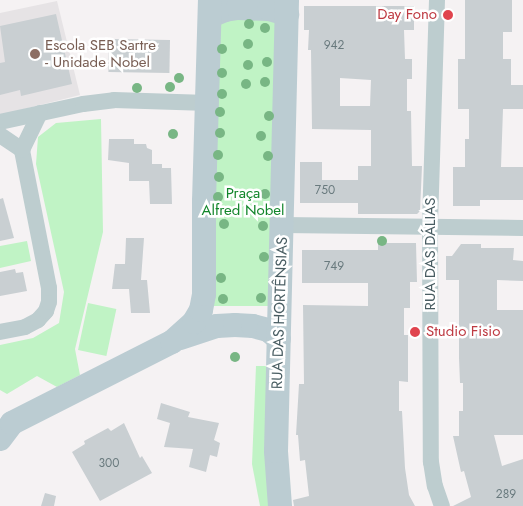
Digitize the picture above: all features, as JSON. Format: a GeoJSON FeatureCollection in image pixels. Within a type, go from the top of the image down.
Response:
{"type":"FeatureCollection","features":[{"type":"Feature","properties":{"kind":"street","name":"RUA DAS DÁLIAS"},"geometry":{"type":"LineString","coordinates":[[437,0],[430,226],[431,462],[434,486],[442,506]]}},
{"type":"Feature","properties":{"kind":"street"},"geometry":{"type":"LineString","coordinates":[[172,342],[194,322],[201,310],[204,294],[204,201],[210,8],[225,10],[287,7]]}},
{"type":"Feature","properties":{"kind":"street","name":"RUA DAS HORTÊNSIAS"},"geometry":{"type":"LineString","coordinates":[[280,506],[276,461],[287,7]]}},
{"type":"Feature","properties":{"kind":"street"},"geometry":{"type":"LineString","coordinates":[[0,122],[40,112],[114,100],[208,103]]}},
{"type":"Feature","properties":{"kind":"street"},"geometry":{"type":"LineString","coordinates":[[0,332],[25,326],[38,320],[49,302],[50,288],[22,150],[40,112]]}},
{"type":"Feature","properties":{"kind":"street"},"geometry":{"type":"LineString","coordinates":[[0,135],[22,150]]}},
{"type":"Feature","properties":{"kind":"street"},"geometry":{"type":"LineString","coordinates":[[283,224],[523,228]]}},
{"type":"Feature","properties":{"kind":"street"},"geometry":{"type":"LineString","coordinates":[[201,310],[261,314],[272,313],[279,309]]}},
{"type":"Feature","properties":{"kind":"street"},"geometry":{"type":"LineString","coordinates":[[0,439],[12,423],[172,342],[217,326],[235,325],[253,326],[268,330],[279,339]]}},
{"type":"Feature","properties":{"kind":"shaded area","name":"Escola SEB Sartre - Unidade Nobel"},"geometry":{"type":"Polygon","coordinates":[[[57,1],[80,95],[0,115],[0,13],[57,1]]]}},
{"type":"Feature","properties":{"kind":"green space","name":"Praça Alfred Nobel"},"geometry":{"type":"Polygon","coordinates":[[[214,0],[280,0],[280,306],[214,306],[214,0]]]}},
{"type":"Feature","properties":{"kind":"green space"},"geometry":{"type":"Polygon","coordinates":[[[101,119],[103,232],[75,349],[80,375],[57,387],[37,376],[7,394],[0,390],[0,345],[33,338],[59,323],[64,292],[36,164],[38,137],[56,123],[101,119]]]}},
{"type":"Feature","properties":{"kind":"green space"},"geometry":{"type":"Polygon","coordinates":[[[27,241],[31,261],[0,268],[0,246],[27,241]]]}},
{"type":"Feature","properties":{"kind":"green space"},"geometry":{"type":"Polygon","coordinates":[[[88,303],[116,309],[106,356],[78,350],[88,303]]]}},
{"type":"Feature","properties":{"kind":"green space"},"geometry":{"type":"Polygon","coordinates":[[[256,366],[269,366],[274,506],[260,506],[252,464],[256,366]]]}},
{"type":"Feature","properties":{"kind":"building"},"geometry":{"type":"Polygon","coordinates":[[[465,0],[512,0],[512,32],[503,32],[503,59],[511,59],[511,85],[523,85],[523,109],[503,109],[501,167],[523,167],[523,200],[480,200],[480,206],[453,206],[453,167],[465,167],[465,139],[469,139],[469,109],[458,109],[458,59],[465,59],[465,0]]]}},
{"type":"Feature","properties":{"kind":"building"},"geometry":{"type":"Polygon","coordinates":[[[304,6],[414,6],[414,30],[404,30],[405,59],[412,59],[412,79],[407,79],[407,111],[411,111],[412,166],[422,166],[420,211],[417,214],[358,214],[358,203],[300,203],[300,162],[322,162],[322,180],[358,180],[358,166],[371,166],[371,130],[312,129],[311,50],[308,50],[309,30],[304,30],[304,6]],[[340,78],[340,106],[370,106],[371,80],[340,78]]]}},
{"type":"Feature","properties":{"kind":"building","name":"Escola SEB Sartre - Unidade Nobel"},"geometry":{"type":"Polygon","coordinates":[[[56,14],[72,84],[21,96],[20,90],[0,95],[0,63],[5,62],[0,26],[56,14]]]}},
{"type":"Feature","properties":{"kind":"building"},"geometry":{"type":"Polygon","coordinates":[[[109,39],[170,40],[169,73],[108,72],[109,39]]]}},
{"type":"Feature","properties":{"kind":"building"},"geometry":{"type":"Polygon","coordinates":[[[109,139],[134,139],[134,144],[146,144],[147,148],[152,150],[152,164],[162,164],[162,168],[171,168],[172,204],[150,204],[149,181],[129,181],[129,163],[108,160],[109,139]]]}},
{"type":"Feature","properties":{"kind":"building"},"geometry":{"type":"Polygon","coordinates":[[[3,198],[14,238],[0,241],[0,199],[3,198]]]}},
{"type":"Feature","properties":{"kind":"building"},"geometry":{"type":"Polygon","coordinates":[[[126,238],[144,238],[141,280],[147,280],[150,313],[131,313],[129,289],[112,289],[115,264],[125,264],[126,238]]]}},
{"type":"Feature","properties":{"kind":"building"},"geometry":{"type":"Polygon","coordinates":[[[378,243],[416,243],[417,282],[410,282],[410,308],[404,308],[404,335],[408,335],[408,382],[399,381],[399,411],[402,411],[405,468],[409,495],[415,506],[294,506],[293,500],[309,496],[305,460],[300,461],[298,435],[296,435],[299,384],[304,384],[303,305],[368,306],[368,283],[302,283],[302,250],[378,250],[378,243]]]}},
{"type":"Feature","properties":{"kind":"building"},"geometry":{"type":"Polygon","coordinates":[[[461,244],[481,244],[481,248],[514,248],[513,260],[523,261],[523,281],[497,280],[497,310],[523,310],[523,435],[494,435],[502,466],[523,459],[523,506],[453,506],[471,497],[464,471],[461,472],[453,436],[459,436],[459,411],[463,411],[463,383],[460,383],[459,358],[459,280],[446,280],[446,256],[452,256],[461,244]]]}},
{"type":"Feature","properties":{"kind":"building"},"geometry":{"type":"Polygon","coordinates":[[[15,269],[16,273],[23,272],[27,291],[0,296],[0,272],[15,269]]]}},
{"type":"Feature","properties":{"kind":"building"},"geometry":{"type":"Polygon","coordinates":[[[161,403],[190,412],[188,417],[219,423],[214,440],[220,443],[217,457],[210,455],[206,472],[189,467],[193,449],[164,447],[170,423],[157,419],[161,403]]]}},
{"type":"Feature","properties":{"kind":"building"},"geometry":{"type":"Polygon","coordinates":[[[124,423],[140,458],[142,456],[152,473],[100,501],[72,452],[85,444],[84,441],[108,428],[111,431],[124,423]]]}},
{"type":"Feature","properties":{"kind":"building"},"geometry":{"type":"Polygon","coordinates":[[[45,493],[56,496],[54,506],[41,506],[45,493]]]}},
{"type":"Feature","properties":{"kind":"place","name":"Day Fono"},"geometry":{"type":"Point","coordinates":[448,15]}},
{"type":"Feature","properties":{"kind":"place","name":"Escola SEB Sartre - Unidade Nobel"},"geometry":{"type":"Point","coordinates":[35,54]}},
{"type":"Feature","properties":{"kind":"place","name":"Studio Fisio"},"geometry":{"type":"Point","coordinates":[415,332]}}]}
